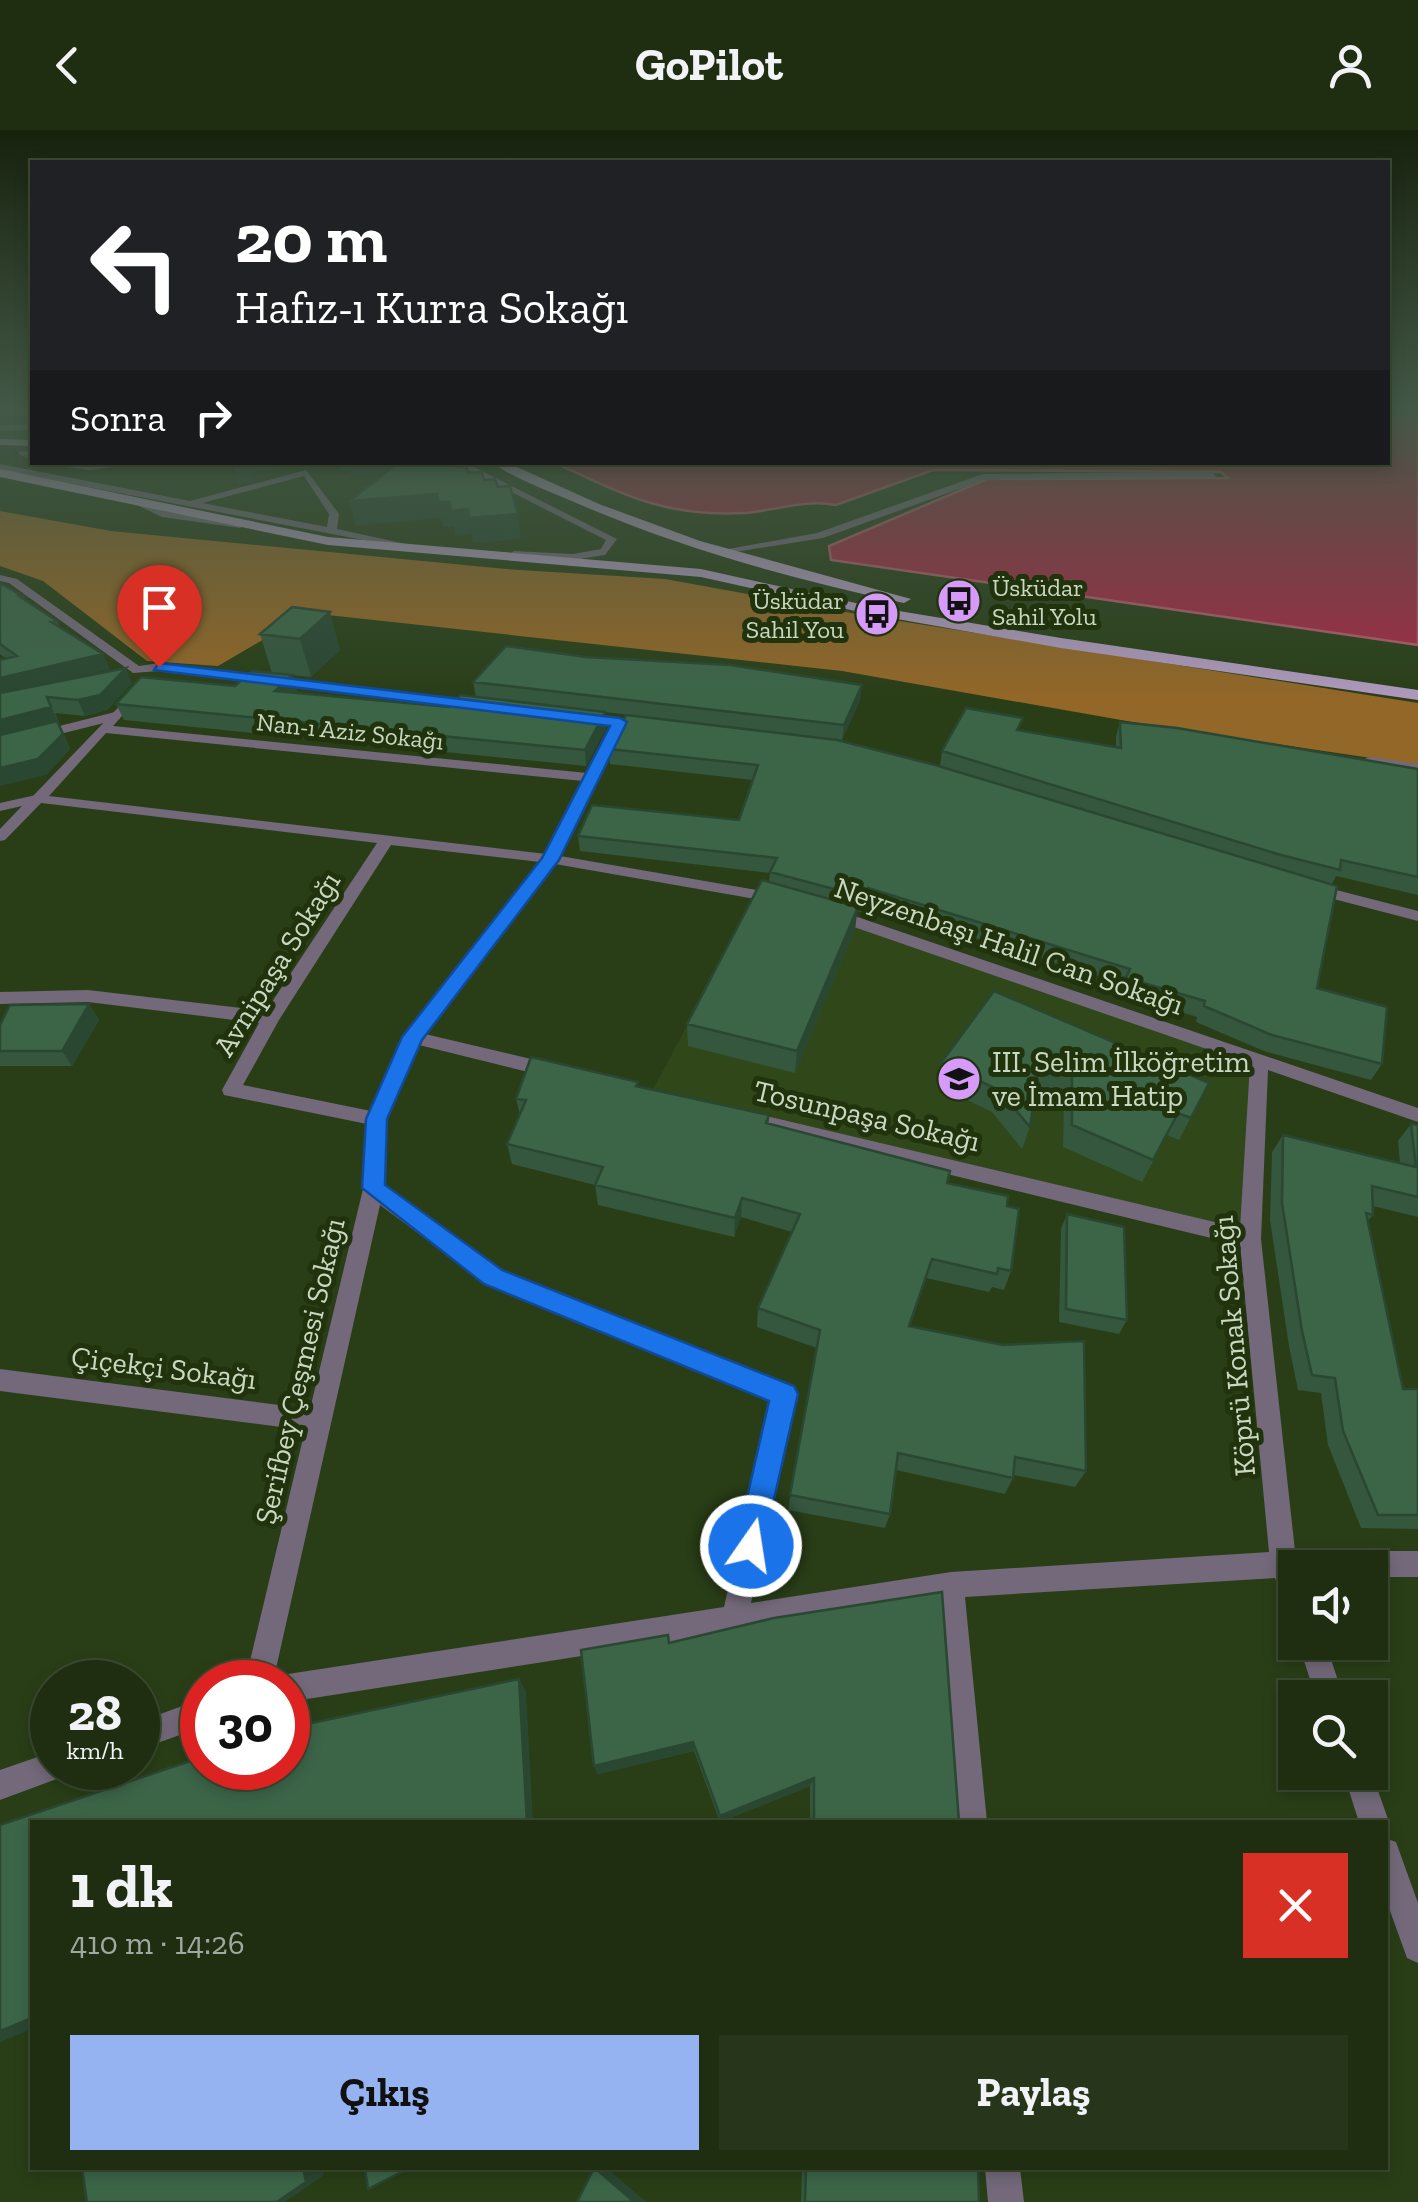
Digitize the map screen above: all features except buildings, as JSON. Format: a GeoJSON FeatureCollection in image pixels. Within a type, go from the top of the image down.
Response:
{"type":"FeatureCollection","features":[{"type":"Feature","properties":{"kind":"main road"},"geometry":{"type":"LineString","coordinates":[[163,507],[400,550],[702,572],[869,610],[1061,643],[1418,695]]}},
{"type":"Feature","properties":{"kind":"main road"},"geometry":{"type":"LineString","coordinates":[[588,507],[722,552],[879,594],[1022,620],[1418,680]]}},
{"type":"Feature","properties":{"kind":"main road"},"geometry":{"type":"LineString","coordinates":[[594,564],[644,562],[662,552],[647,528]]}},
{"type":"Feature","properties":{"kind":"main road"},"geometry":{"type":"LineString","coordinates":[[702,572],[692,568],[694,560],[722,552]]}},
{"type":"Feature","properties":{"kind":"street"},"geometry":{"type":"LineString","coordinates":[[200,507],[423,547],[573,558],[605,552],[611,546],[612,539],[547,507]]}},
{"type":"Feature","properties":{"kind":"street"},"geometry":{"type":"LineString","coordinates":[[329,507],[334,514],[332,532]]}},
{"type":"Feature","properties":{"kind":"street"},"geometry":{"type":"LineString","coordinates":[[722,552],[819,536],[900,507]]}},
{"type":"Feature","properties":{"kind":"street"},"geometry":{"type":"LineString","coordinates":[[0,578],[13,581],[137,670]]}},
{"type":"Feature","properties":{"kind":"street"},"geometry":{"type":"LineString","coordinates":[[0,837],[159,667]]}},
{"type":"Feature","properties":{"kind":"street"},"geometry":{"type":"LineString","coordinates":[[120,674],[159,667],[504,708]]}},
{"type":"Feature","properties":{"kind":"street"},"geometry":{"type":"LineString","coordinates":[[562,715],[658,727]]}},
{"type":"Feature","properties":{"kind":"street"},"geometry":{"type":"LineString","coordinates":[[0,745],[115,716]]}},
{"type":"Feature","properties":{"kind":"street","name":"Şerifbey Çeşmesi Sokağı"},"geometry":{"type":"LineString","coordinates":[[265,1660],[373,1188],[376,1119],[413,1037],[550,860],[620,722]]}},
{"type":"Feature","properties":{"kind":"street","name":"Nan-ı Aziz Sokağı"},"geometry":{"type":"LineString","coordinates":[[104,729],[592,778]]}},
{"type":"Feature","properties":{"kind":"street"},"geometry":{"type":"LineString","coordinates":[[1362,760],[1418,768]]}},
{"type":"Feature","properties":{"kind":"street"},"geometry":{"type":"LineString","coordinates":[[0,808],[38,798]]}},
{"type":"Feature","properties":{"kind":"street","name":"Neyzenbaşı Halil Can Sokağı"},"geometry":{"type":"LineString","coordinates":[[38,798],[550,860],[758,893],[1418,1115]]}},
{"type":"Feature","properties":{"kind":"street","name":"Avnipaşa Sokağı"},"geometry":{"type":"LineString","coordinates":[[376,1119],[231,1090],[271,1018],[385,843]]}},
{"type":"Feature","properties":{"kind":"street"},"geometry":{"type":"LineString","coordinates":[[1286,882],[1418,916]]}},
{"type":"Feature","properties":{"kind":"street"},"geometry":{"type":"LineString","coordinates":[[0,998],[88,996],[271,1018]]}},
{"type":"Feature","properties":{"kind":"street"},"geometry":{"type":"LineString","coordinates":[[413,1037],[577,1078]]}},
{"type":"Feature","properties":{"kind":"street","name":"Köprü Konak Sokağı"},"geometry":{"type":"LineString","coordinates":[[1260,1062],[1250,1239],[1282,1550]]}},
{"type":"Feature","properties":{"kind":"street","name":"Tosunpaşa Sokağı"},"geometry":{"type":"LineString","coordinates":[[724,1113],[1250,1239]]}},
{"type":"Feature","properties":{"kind":"street"},"geometry":{"type":"LineString","coordinates":[[373,1188],[493,1277],[784,1394],[734,1621]]}},
{"type":"Feature","properties":{"kind":"street","name":"Çiçekçi Sokağı"},"geometry":{"type":"LineString","coordinates":[[0,1380],[319,1421]]}},
{"type":"Feature","properties":{"kind":"street"},"geometry":{"type":"LineString","coordinates":[[310,1685],[951,1585],[1278,1564]]}},
{"type":"Feature","properties":{"kind":"street"},"geometry":{"type":"LineString","coordinates":[[1388,1564],[1418,1564]]}},
{"type":"Feature","properties":{"kind":"street"},"geometry":{"type":"LineString","coordinates":[[951,1585],[972,1820]]}},
{"type":"Feature","properties":{"kind":"street"},"geometry":{"type":"LineString","coordinates":[[0,1786],[30,1774]]}},
{"type":"Feature","properties":{"kind":"street"},"geometry":{"type":"LineString","coordinates":[[1362,1790],[1373,1820]]}},
{"type":"Feature","properties":{"kind":"street"},"geometry":{"type":"LineString","coordinates":[[1388,1862],[1418,1947]]}},
{"type":"Feature","properties":{"kind":"street"},"geometry":{"type":"LineString","coordinates":[[1003,2170],[1006,2202]]}},
{"type":"Feature","properties":{"kind":"shaded area"},"geometry":{"type":"Polygon","coordinates":[[[667,507],[788,507],[744,513],[667,507]]]}},
{"type":"Feature","properties":{"kind":"shaded area"},"geometry":{"type":"Polygon","coordinates":[[[922,507],[1418,507],[1418,645],[831,560],[829,546],[922,507]]]}},
{"type":"Feature","properties":{"kind":"shaded area"},"geometry":{"type":"Polygon","coordinates":[[[0,511],[111,531],[506,569],[665,579],[868,616],[1418,703],[1418,765],[1161,727],[842,671],[309,613],[218,666],[147,661],[43,581],[0,566],[0,511]]]}},
{"type":"Feature","properties":{"kind":"shaded area","name":"III. Selim İlköğretim ve İmam Hatip"},"geometry":{"type":"Polygon","coordinates":[[[758,893],[1259,1062],[1250,1239],[650,1095],[758,893]]]}},
{"type":"Feature","properties":{"kind":"place","name":"Üsküdar Sahil Yolu"},"geometry":{"type":"Point","coordinates":[959,601]}},
{"type":"Feature","properties":{"kind":"place","name":"Üsküdar Sahil You"},"geometry":{"type":"Point","coordinates":[877,614]}},
{"type":"Feature","properties":{"kind":"place","name":"III. Selim İlköğretim ve İmam Hatip"},"geometry":{"type":"Point","coordinates":[959,1079]}},
{"type":"Feature","properties":{"kind":"route"},"geometry":{"type":"LineString","coordinates":[[159,667],[620,722],[550,860],[413,1037],[376,1119],[373,1188],[493,1277],[784,1394],[751,1546]]}}]}
